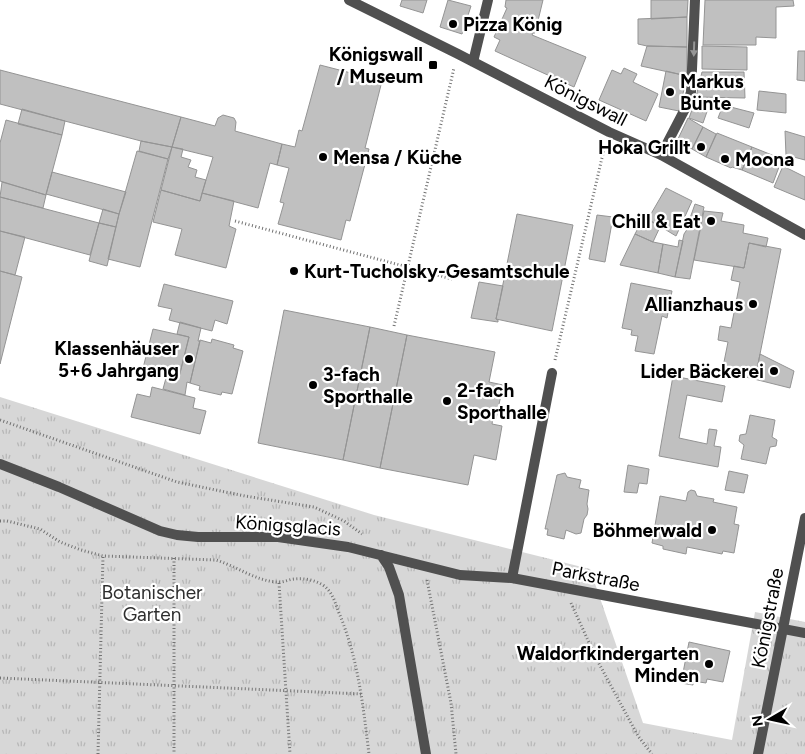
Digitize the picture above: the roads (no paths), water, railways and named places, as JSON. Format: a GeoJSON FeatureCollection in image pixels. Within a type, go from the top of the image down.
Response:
{"type":"FeatureCollection","features":[{"type":"Feature","properties":{"kind":"street","name":"Königswall"},"geometry":{"type":"LineString","coordinates":[[349,0],[367,4],[473,62],[608,132],[661,155],[805,234]]}},
{"type":"Feature","properties":{"kind":"street"},"geometry":{"type":"LineString","coordinates":[[473,62],[488,0]]}},
{"type":"Feature","properties":{"kind":"street"},"geometry":{"type":"LineString","coordinates":[[661,155],[686,107],[691,92],[695,0]]}},
{"type":"Feature","properties":{"kind":"street"},"geometry":{"type":"LineString","coordinates":[[512,578],[552,373]]}},
{"type":"Feature","properties":{"kind":"street","name":"Königsglacis"},"geometry":{"type":"LineString","coordinates":[[0,464],[59,487],[160,531],[198,537],[278,537],[348,547],[381,555]]}},
{"type":"Feature","properties":{"kind":"street","name":"Königstraße"},"geometry":{"type":"LineString","coordinates":[[758,754],[805,518]]}},
{"type":"Feature","properties":{"kind":"street"},"geometry":{"type":"LineString","coordinates":[[381,555],[389,567],[399,595],[426,754]]}},
{"type":"Feature","properties":{"kind":"street","name":"Parkstraße"},"geometry":{"type":"LineString","coordinates":[[381,555],[460,574],[512,578],[805,634]]}},
{"type":"Feature","properties":{"kind":"place","name":"Pizza König"},"geometry":{"type":"Point","coordinates":[453,24]}},
{"type":"Feature","properties":{"kind":"place","name":"Königswall / Museum"},"geometry":{"type":"Point","coordinates":[433,65]}},
{"type":"Feature","properties":{"kind":"place","name":"Markus Bünte"},"geometry":{"type":"Point","coordinates":[670,92]}},
{"type":"Feature","properties":{"kind":"place","name":"Hoka Grillt"},"geometry":{"type":"Point","coordinates":[701,147]}},
{"type":"Feature","properties":{"kind":"place","name":"Mensa / Küche"},"geometry":{"type":"Point","coordinates":[323,157]}},
{"type":"Feature","properties":{"kind":"place","name":"Moona"},"geometry":{"type":"Point","coordinates":[725,159]}},
{"type":"Feature","properties":{"kind":"place","name":"Chill & Eat"},"geometry":{"type":"Point","coordinates":[711,221]}},
{"type":"Feature","properties":{"kind":"place","name":"Kurt-Tucholsky-Gesamtschule"},"geometry":{"type":"Point","coordinates":[294,271]}},
{"type":"Feature","properties":{"kind":"place","name":"Allianzhaus"},"geometry":{"type":"Point","coordinates":[753,304]}},
{"type":"Feature","properties":{"kind":"place","name":"Klassenhäuser 5+6 Jahrgang"},"geometry":{"type":"Point","coordinates":[189,359]}},
{"type":"Feature","properties":{"kind":"place","name":"Lider Bäckerei"},"geometry":{"type":"Point","coordinates":[774,371]}},
{"type":"Feature","properties":{"kind":"place","name":"3-fach Sporthalle"},"geometry":{"type":"Point","coordinates":[313,385]}},
{"type":"Feature","properties":{"kind":"place","name":"2-fach Sporthalle"},"geometry":{"type":"Point","coordinates":[447,401]}},
{"type":"Feature","properties":{"kind":"place","name":"Böhmerwald"},"geometry":{"type":"Point","coordinates":[712,530]}},
{"type":"Feature","properties":{"kind":"place","name":"Waldorfkindergarten Minden"},"geometry":{"type":"Point","coordinates":[709,664]}},
{"type":"Feature","properties":{"kind":"park label","name":"Botanischer Garten"},"geometry":{"type":"Point","coordinates":[152,603]}}]}
